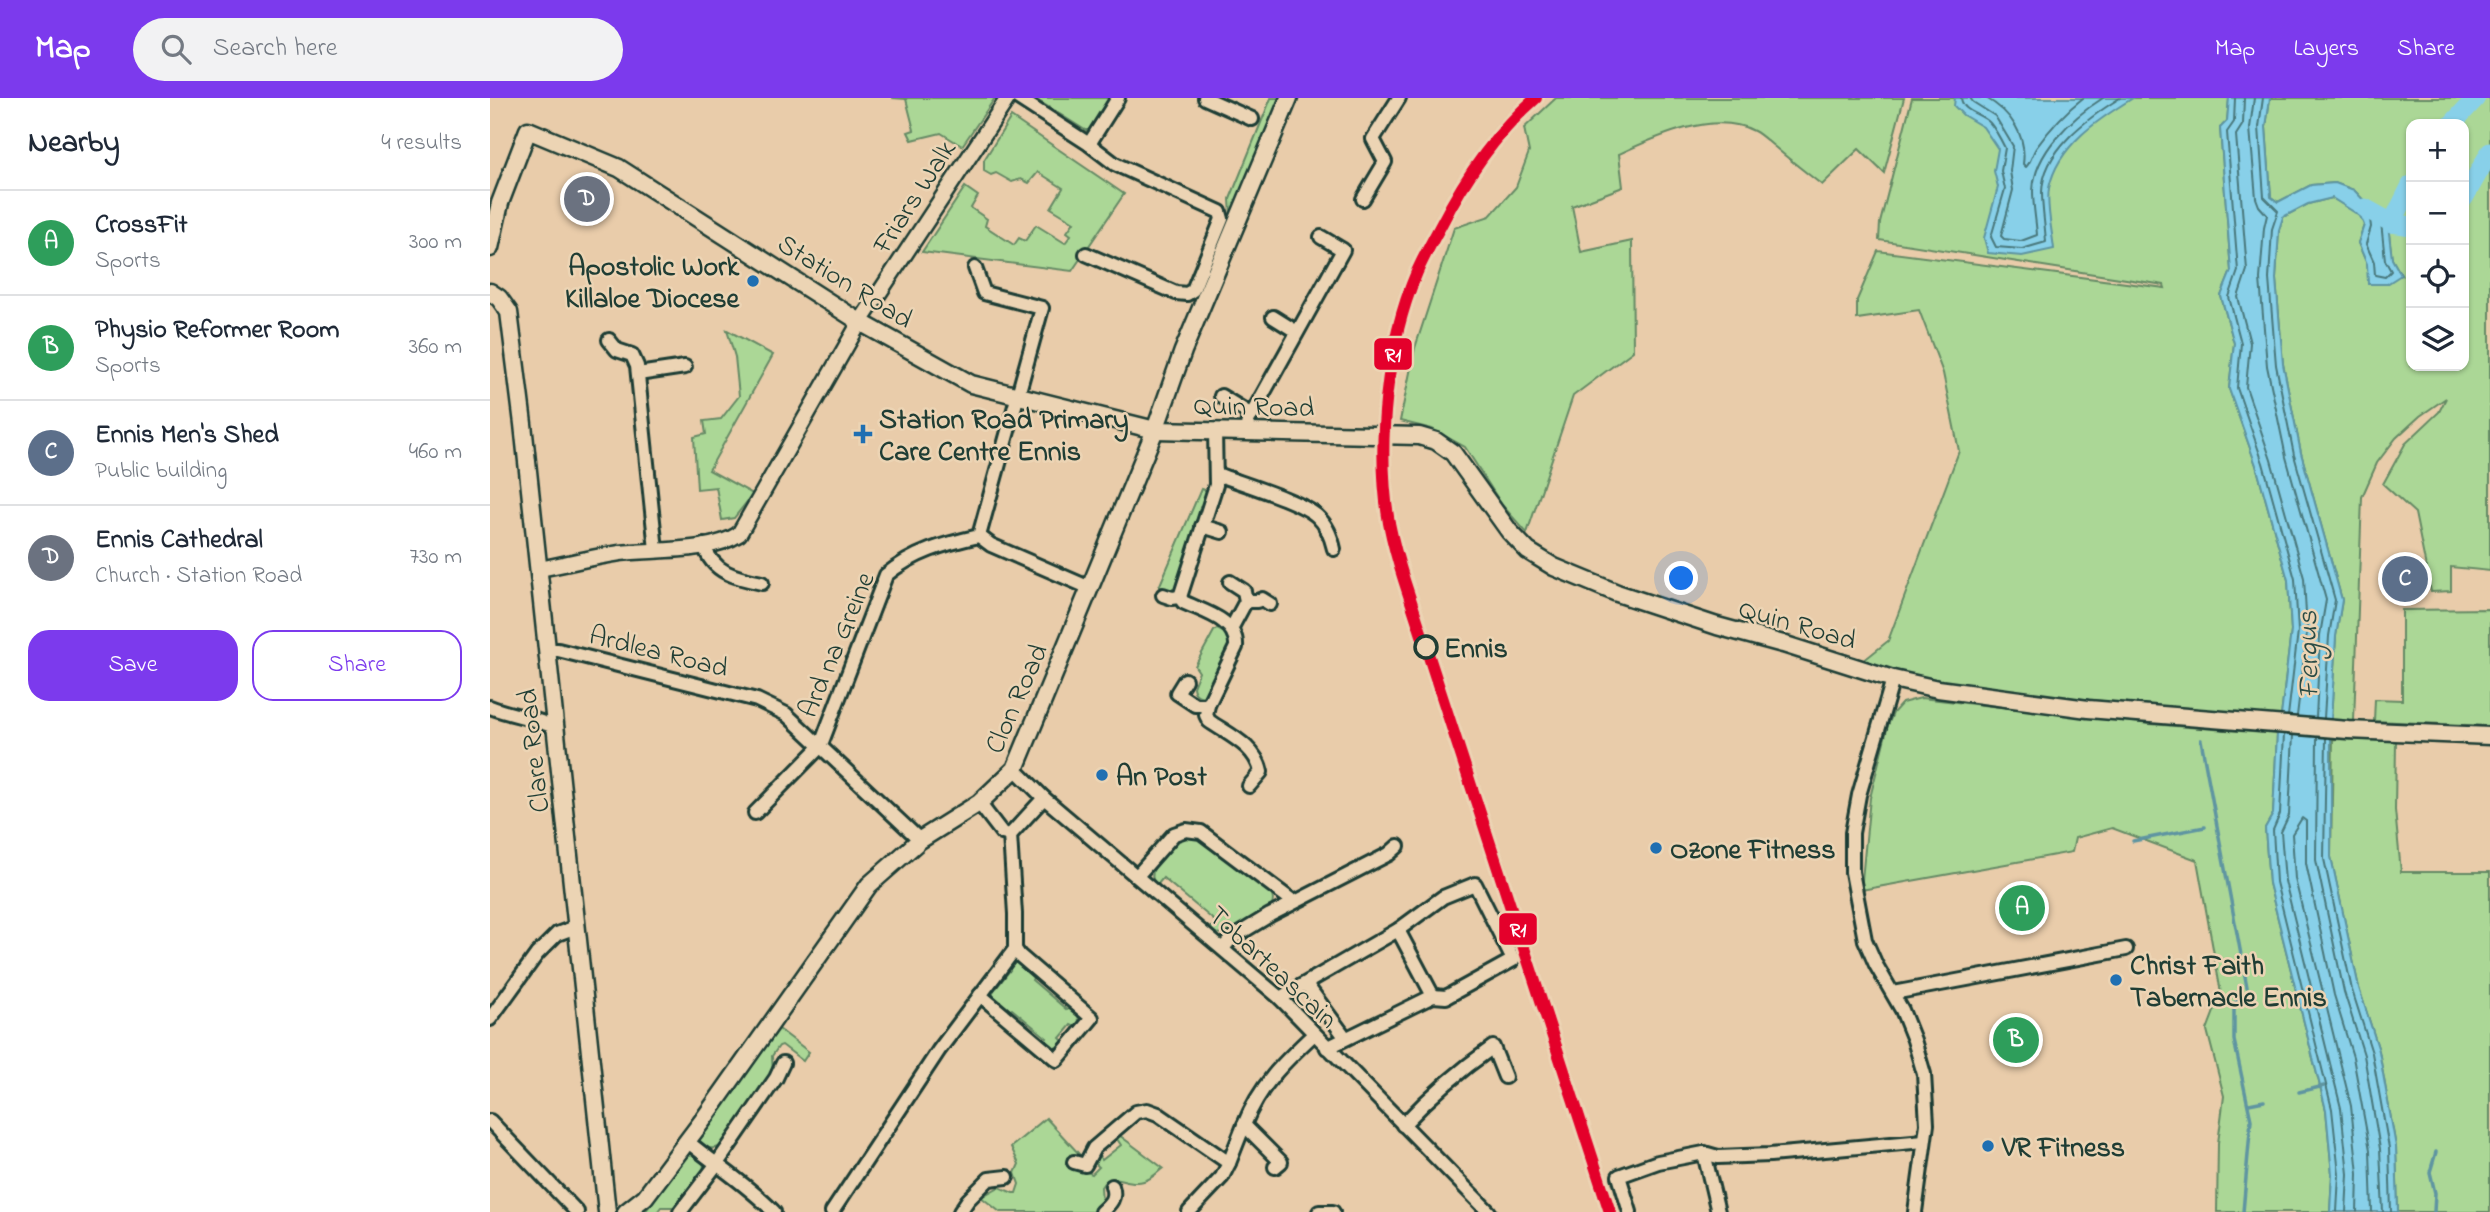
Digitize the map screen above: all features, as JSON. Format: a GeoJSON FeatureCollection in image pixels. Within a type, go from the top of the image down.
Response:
{"type":"FeatureCollection","features":[{"type":"Feature","properties":{"kind":"main road","name":"Clon Road"},"geometry":{"type":"LineString","coordinates":[[626,1212],[645,1197],[687,1141],[870,885],[920,839],[979,803],[1015,769],[1155,430],[1183,351],[1289,98]]}},
{"type":"Feature","properties":{"kind":"main road","name":"Station Road"},"geometry":{"type":"LineString","coordinates":[[495,200],[528,130],[619,168],[860,322],[971,384],[1155,430]]}},
{"type":"Feature","properties":{"kind":"main road"},"geometry":{"type":"LineString","coordinates":[[490,248],[495,200]]}},
{"type":"Feature","properties":{"kind":"main road","name":"Clare Road"},"geometry":{"type":"LineString","coordinates":[[490,292],[499,298],[509,312],[548,650],[607,1212]]}},
{"type":"Feature","properties":{"kind":"main road","name":"Quin Road"},"geometry":{"type":"LineString","coordinates":[[1155,430],[1404,434],[1436,441],[1453,453],[1509,531],[1528,551],[1554,567],[1617,593],[1893,679],[1938,689],[2088,709],[2348,730],[2490,736]]}},
{"type":"Feature","properties":{"kind":"street","name":"Friars Walk"},"geometry":{"type":"LineString","coordinates":[[539,569],[619,553],[704,545],[731,539],[745,526],[860,322],[1008,98]]}},
{"type":"Feature","properties":{"kind":"street"},"geometry":{"type":"LineString","coordinates":[[1018,98],[1115,164],[1220,212],[1222,219],[1193,290],[1187,294],[1177,293],[1086,254]]}},
{"type":"Feature","properties":{"kind":"street"},"geometry":{"type":"LineString","coordinates":[[1089,144],[1118,98]]}},
{"type":"Feature","properties":{"kind":"street"},"geometry":{"type":"LineString","coordinates":[[1205,98],[1252,119]]}},
{"type":"Feature","properties":{"kind":"street"},"geometry":{"type":"LineString","coordinates":[[1363,200],[1385,162],[1373,139],[1399,98]]}},
{"type":"Feature","properties":{"kind":"street"},"geometry":{"type":"LineString","coordinates":[[1246,431],[1252,415],[1343,250],[1321,237]]}},
{"type":"Feature","properties":{"kind":"street"},"geometry":{"type":"LineString","coordinates":[[975,268],[984,293],[1042,308],[979,536],[991,545],[1090,588]]}},
{"type":"Feature","properties":{"kind":"street"},"geometry":{"type":"LineString","coordinates":[[1272,317],[1297,332]]}},
{"type":"Feature","properties":{"kind":"street"},"geometry":{"type":"LineString","coordinates":[[609,340],[617,350],[632,355],[638,374],[656,550]]}},
{"type":"Feature","properties":{"kind":"street"},"geometry":{"type":"LineString","coordinates":[[638,374],[685,368]]}},
{"type":"Feature","properties":{"kind":"street"},"geometry":{"type":"LineString","coordinates":[[1221,396],[1252,415]]}},
{"type":"Feature","properties":{"kind":"street"},"geometry":{"type":"LineString","coordinates":[[1215,431],[1216,485],[1180,597],[1183,602],[1232,627],[1237,637],[1236,647],[1208,705],[1206,715],[1209,721],[1251,750],[1259,762],[1261,772],[1249,786]]}},
{"type":"Feature","properties":{"kind":"street"},"geometry":{"type":"LineString","coordinates":[[1217,474],[1307,509],[1325,526],[1331,535],[1334,549]]}},
{"type":"Feature","properties":{"kind":"street"},"geometry":{"type":"LineString","coordinates":[[1202,526],[1222,532]]}},
{"type":"Feature","properties":{"kind":"street","name":"Ard na Greine"},"geometry":{"type":"LineString","coordinates":[[820,747],[886,575],[905,560],[947,543],[979,536]]}},
{"type":"Feature","properties":{"kind":"street"},"geometry":{"type":"LineString","coordinates":[[704,545],[708,558],[729,574],[762,583]]}},
{"type":"Feature","properties":{"kind":"street"},"geometry":{"type":"LineString","coordinates":[[1230,582],[1244,591],[1246,601],[1232,627]]}},
{"type":"Feature","properties":{"kind":"street"},"geometry":{"type":"LineString","coordinates":[[1163,595],[1180,597]]}},
{"type":"Feature","properties":{"kind":"street"},"geometry":{"type":"LineString","coordinates":[[1246,601],[1262,599],[1270,604]]}},
{"type":"Feature","properties":{"kind":"street","name":"Ardlea Road"},"geometry":{"type":"LineString","coordinates":[[548,650],[558,650],[757,700],[786,714],[920,839]]}},
{"type":"Feature","properties":{"kind":"street"},"geometry":{"type":"LineString","coordinates":[[1893,679],[1860,795],[1852,833],[1852,872],[1865,940],[1914,1040],[1924,1074],[1927,1125],[1915,1212]]}},
{"type":"Feature","properties":{"kind":"street"},"geometry":{"type":"LineString","coordinates":[[1185,680],[1177,693],[1195,705],[1208,705]]}},
{"type":"Feature","properties":{"kind":"street"},"geometry":{"type":"LineString","coordinates":[[527,716],[553,703]]}},
{"type":"Feature","properties":{"kind":"street"},"geometry":{"type":"LineString","coordinates":[[490,707],[507,714],[527,716],[556,728]]}},
{"type":"Feature","properties":{"kind":"street"},"geometry":{"type":"LineString","coordinates":[[755,813],[820,747]]}},
{"type":"Feature","properties":{"kind":"street","name":"Tobarteascain"},"geometry":{"type":"LineString","coordinates":[[1015,769],[1044,798],[1280,998],[1489,1212]]}},
{"type":"Feature","properties":{"kind":"street"},"geometry":{"type":"LineString","coordinates":[[980,995],[1057,1060],[1092,1018],[1018,955],[1015,949],[1016,914],[1010,835],[1044,798]]}},
{"type":"Feature","properties":{"kind":"street"},"geometry":{"type":"LineString","coordinates":[[979,803],[1002,833],[1010,835]]}},
{"type":"Feature","properties":{"kind":"street"},"geometry":{"type":"LineString","coordinates":[[1137,876],[1174,834],[1186,830],[1200,832],[1294,902]]}},
{"type":"Feature","properties":{"kind":"street"},"geometry":{"type":"LineString","coordinates":[[1223,948],[1232,938],[1398,846]]}},
{"type":"Feature","properties":{"kind":"street"},"geometry":{"type":"LineString","coordinates":[[1280,998],[1398,930],[1443,897],[1475,884],[1513,960],[1446,997],[1433,996],[1327,1048]]}},
{"type":"Feature","properties":{"kind":"street"},"geometry":{"type":"LineString","coordinates":[[490,1019],[537,954],[557,933],[576,927]]}},
{"type":"Feature","properties":{"kind":"street"},"geometry":{"type":"LineString","coordinates":[[1398,930],[1433,996]]}},
{"type":"Feature","properties":{"kind":"street"},"geometry":{"type":"LineString","coordinates":[[832,1212],[937,1055],[1015,949]]}},
{"type":"Feature","properties":{"kind":"street"},"geometry":{"type":"LineString","coordinates":[[1893,993],[2126,949]]}},
{"type":"Feature","properties":{"kind":"street"},"geometry":{"type":"LineString","coordinates":[[1306,984],[1345,1037]]}},
{"type":"Feature","properties":{"kind":"street"},"geometry":{"type":"LineString","coordinates":[[1189,1212],[1222,1177],[1254,1099],[1287,1059],[1314,1034]]}},
{"type":"Feature","properties":{"kind":"street"},"geometry":{"type":"LineString","coordinates":[[1403,1125],[1456,1073],[1493,1047],[1505,1077]]}},
{"type":"Feature","properties":{"kind":"street"},"geometry":{"type":"LineString","coordinates":[[680,1212],[716,1165],[776,1078],[783,1063]]}},
{"type":"Feature","properties":{"kind":"street"},"geometry":{"type":"LineString","coordinates":[[1079,1163],[1136,1112],[1147,1110],[1158,1114],[1229,1163]]}},
{"type":"Feature","properties":{"kind":"street"},"geometry":{"type":"LineString","coordinates":[[490,1121],[577,1212]]}},
{"type":"Feature","properties":{"kind":"street"},"geometry":{"type":"LineString","coordinates":[[1244,1125],[1281,1163],[1275,1167]]}},
{"type":"Feature","properties":{"kind":"street"},"geometry":{"type":"LineString","coordinates":[[687,1141],[751,1189],[774,1212]]}},
{"type":"Feature","properties":{"kind":"street"},"geometry":{"type":"LineString","coordinates":[[1630,1212],[1619,1176],[1658,1163],[1704,1153],[1718,1157],[1770,1155],[1924,1141]]}},
{"type":"Feature","properties":{"kind":"street"},"geometry":{"type":"LineString","coordinates":[[1704,1153],[1718,1212]]}},
{"type":"Feature","properties":{"kind":"street"},"geometry":{"type":"LineString","coordinates":[[960,1212],[989,1179],[1007,1177]]}},
{"type":"Feature","properties":{"kind":"street"},"geometry":{"type":"LineString","coordinates":[[1101,1212],[1115,1194],[1112,1186]]}},
{"type":"Feature","properties":{"kind":"street"},"geometry":{"type":"LineString","coordinates":[[1319,1212],[1333,1212]]}},
{"type":"Feature","properties":{"kind":"green space"},"geometry":{"type":"Polygon","coordinates":[[[892,98],[995,98],[962,146],[941,133],[912,140],[908,132],[914,130],[906,99],[892,98]]]}},
{"type":"Feature","properties":{"kind":"green space"},"geometry":{"type":"Polygon","coordinates":[[[1034,98],[1112,98],[1092,130],[1085,130],[1034,98]]]}},
{"type":"Feature","properties":{"kind":"green space"},"geometry":{"type":"Polygon","coordinates":[[[1271,98],[1279,98],[1231,216],[1230,199],[1271,98]]]}},
{"type":"Feature","properties":{"kind":"green space"},"geometry":{"type":"Polygon","coordinates":[[[1556,98],[1904,98],[1884,173],[1859,149],[1822,185],[1754,131],[1721,123],[1685,128],[1619,154],[1623,187],[1572,206],[1581,252],[1632,241],[1633,351],[1573,396],[1527,533],[1502,505],[1465,447],[1432,429],[1400,421],[1415,348],[1454,228],[1490,216],[1516,187],[1529,152],[1524,128],[1556,98]]]}},
{"type":"Feature","properties":{"kind":"green space"},"geometry":{"type":"Polygon","coordinates":[[[1912,98],[2229,98],[2227,121],[2220,128],[2231,271],[2221,296],[2234,343],[2229,389],[2256,465],[2288,580],[2291,631],[2281,716],[2000,689],[1931,678],[1863,661],[1888,641],[1959,451],[1943,373],[1919,310],[1857,319],[1857,300],[1878,251],[2165,288],[2164,285],[1879,240],[1880,223],[1912,98]]]}},
{"type":"Feature","properties":{"kind":"green space"},"geometry":{"type":"Polygon","coordinates":[[[2270,98],[2490,98],[2490,571],[2451,567],[2451,591],[2431,592],[2415,513],[2383,484],[2405,444],[2439,412],[2446,398],[2420,416],[2396,438],[2377,463],[2362,497],[2354,721],[2331,720],[2336,636],[2342,600],[2301,453],[2283,364],[2276,279],[2279,230],[2283,217],[2308,204],[2332,198],[2360,215],[2364,225],[2358,243],[2367,264],[2401,275],[2392,259],[2387,216],[2368,205],[2354,190],[2335,183],[2311,185],[2278,202],[2271,197],[2266,127],[2270,98]]]}},
{"type":"Feature","properties":{"kind":"green space"},"geometry":{"type":"Polygon","coordinates":[[[1011,117],[1124,194],[1072,271],[922,252],[965,187],[978,196],[971,208],[987,219],[985,226],[1014,245],[1019,238],[1025,241],[1036,225],[1065,243],[1071,235],[1067,232],[1074,222],[1051,208],[1063,188],[1038,172],[1029,183],[1021,179],[1012,182],[996,173],[991,175],[984,171],[984,160],[1011,117]]]}},
{"type":"Feature","properties":{"kind":"green space"},"geometry":{"type":"Polygon","coordinates":[[[727,330],[773,355],[709,470],[753,494],[734,518],[722,520],[716,487],[697,489],[694,437],[706,434],[704,421],[721,419],[739,396],[735,357],[727,330]]]}},
{"type":"Feature","properties":{"kind":"green space"},"geometry":{"type":"Polygon","coordinates":[[[1201,489],[1208,491],[1175,592],[1171,593],[1159,587],[1201,489]]]}},
{"type":"Feature","properties":{"kind":"green space"},"geometry":{"type":"Polygon","coordinates":[[[2490,609],[2490,726],[2374,721],[2375,699],[2402,700],[2402,610],[2490,609]]]}},
{"type":"Feature","properties":{"kind":"green space"},"geometry":{"type":"Polygon","coordinates":[[[1217,629],[1229,635],[1230,650],[1226,652],[1206,696],[1201,696],[1193,687],[1199,672],[1195,666],[1217,629]]]}},
{"type":"Feature","properties":{"kind":"green space"},"geometry":{"type":"Polygon","coordinates":[[[1921,698],[2150,724],[2277,734],[2273,814],[2265,828],[2269,883],[2326,1110],[2332,1174],[2330,1212],[2217,1212],[2218,1143],[2224,1096],[2207,1030],[2221,993],[2197,860],[2112,828],[2075,838],[2072,852],[1861,890],[1870,798],[1888,725],[1893,713],[1902,703],[1921,698]]]}},
{"type":"Feature","properties":{"kind":"green space"},"geometry":{"type":"Polygon","coordinates":[[[2333,739],[2396,741],[2395,810],[2401,872],[2490,872],[2490,1212],[2398,1212],[2396,1147],[2379,1051],[2359,988],[2331,857],[2333,739]]]}},
{"type":"Feature","properties":{"kind":"green space"},"geometry":{"type":"Polygon","coordinates":[[[1181,836],[1197,837],[1270,890],[1273,901],[1270,909],[1243,926],[1215,934],[1210,929],[1216,922],[1163,878],[1157,885],[1153,880],[1154,868],[1181,836]]]}},
{"type":"Feature","properties":{"kind":"green space"},"geometry":{"type":"Polygon","coordinates":[[[1010,963],[1019,963],[1034,976],[1032,980],[1067,1010],[1070,1008],[1078,1014],[1079,1022],[1075,1027],[1071,1025],[1060,1038],[1063,1041],[1055,1049],[1044,1041],[1047,1038],[1012,1009],[1009,1012],[993,998],[993,984],[997,987],[1010,970],[1007,967],[1010,963]]]}},
{"type":"Feature","properties":{"kind":"green space"},"geometry":{"type":"Polygon","coordinates":[[[779,1029],[809,1052],[803,1061],[782,1045],[779,1046],[772,1056],[773,1075],[726,1137],[725,1143],[714,1148],[704,1146],[698,1140],[779,1029]]]}},
{"type":"Feature","properties":{"kind":"green space"},"geometry":{"type":"Polygon","coordinates":[[[1046,1118],[1080,1155],[1075,1158],[1070,1155],[1066,1163],[1092,1174],[1099,1167],[1096,1164],[1097,1153],[1102,1160],[1121,1145],[1117,1139],[1119,1135],[1163,1168],[1141,1182],[1109,1179],[1101,1187],[1102,1202],[1094,1212],[1000,1212],[981,1197],[999,1187],[1016,1193],[1019,1184],[1015,1173],[1019,1164],[1011,1147],[1046,1118]]]}},
{"type":"Feature","properties":{"kind":"green space"},"geometry":{"type":"Polygon","coordinates":[[[690,1152],[704,1161],[703,1176],[696,1178],[674,1207],[661,1207],[657,1212],[645,1212],[690,1152]]]}},
{"type":"Feature","properties":{"kind":"water"},"geometry":{"type":"Polygon","coordinates":[[[1955,98],[2133,98],[2094,124],[2061,159],[2049,188],[2048,202],[2054,249],[2022,256],[1988,253],[1984,238],[1998,187],[1994,171],[1998,149],[1983,127],[1954,106],[1955,98]]]}},
{"type":"Feature","properties":{"kind":"water","name":"Fergus"},"geometry":{"type":"Polygon","coordinates":[[[2229,98],[2270,98],[2266,127],[2271,197],[2278,202],[2311,185],[2335,183],[2354,190],[2368,205],[2387,216],[2392,259],[2401,275],[2387,284],[2368,284],[2367,264],[2358,243],[2364,225],[2360,216],[2332,198],[2308,204],[2283,217],[2279,230],[2276,279],[2283,364],[2301,453],[2342,600],[2336,636],[2331,720],[2331,857],[2359,988],[2379,1051],[2396,1147],[2398,1212],[2330,1212],[2332,1174],[2326,1110],[2269,883],[2265,828],[2273,814],[2277,734],[2291,631],[2288,580],[2256,465],[2229,389],[2234,343],[2221,296],[2231,271],[2220,128],[2227,121],[2229,98]]]}},
{"type":"Feature","properties":{"kind":"waterway"},"geometry":{"type":"LineString","coordinates":[[2457,119],[2476,98]]}},
{"type":"Feature","properties":{"kind":"waterway"},"geometry":{"type":"LineString","coordinates":[[2469,189],[2490,152]]}},
{"type":"Feature","properties":{"kind":"waterway"},"geometry":{"type":"LineString","coordinates":[[2392,223],[2406,195]]}},
{"type":"Feature","properties":{"kind":"waterway"},"geometry":{"type":"LineString","coordinates":[[2365,208],[2392,223],[2406,225]]}},
{"type":"Feature","properties":{"kind":"waterway"},"geometry":{"type":"LineString","coordinates":[[2201,740],[2247,987]]}},
{"type":"Feature","properties":{"kind":"waterway"},"geometry":{"type":"LineString","coordinates":[[2133,841],[2205,827]]}},
{"type":"Feature","properties":{"kind":"waterway"},"geometry":{"type":"LineString","coordinates":[[2241,995],[2234,1004],[2234,1040],[2251,1120],[2243,1212]]}},
{"type":"Feature","properties":{"kind":"waterway"},"geometry":{"type":"LineString","coordinates":[[2299,1092],[2324,1086]]}},
{"type":"Feature","properties":{"kind":"waterway"},"geometry":{"type":"LineString","coordinates":[[2249,1104],[2264,1101]]}},
{"type":"Feature","properties":{"kind":"waterway"},"geometry":{"type":"LineString","coordinates":[[2434,1212],[2435,1193],[2430,1172],[2436,1152]]}},
{"type":"Feature","properties":{"kind":"transit line","name":"R1"},"geometry":{"type":"LineString","coordinates":[[1536,98],[1508,126],[1471,173],[1450,207],[1406,300],[1386,396],[1385,493],[1404,580],[1610,1212]]}},
{"type":"Feature","properties":{"kind":"place","name":"Ennis Cathedral"},"geometry":{"type":"Point","coordinates":[587,199]}},
{"type":"Feature","properties":{"kind":"place","name":"Apostolic Work Killaloe Diocese"},"geometry":{"type":"Point","coordinates":[753,281]}},
{"type":"Feature","properties":{"kind":"place","name":"Station Road Primary Care Centre Ennis"},"geometry":{"type":"Point","coordinates":[863,434]}},
{"type":"Feature","properties":{"kind":"place","name":"Ennis Men's Shed"},"geometry":{"type":"Point","coordinates":[2405,579]}},
{"type":"Feature","properties":{"kind":"place","name":"Ennis"},"geometry":{"type":"Point","coordinates":[1426,647]}},
{"type":"Feature","properties":{"kind":"place","name":"An Post"},"geometry":{"type":"Point","coordinates":[1102,775]}},
{"type":"Feature","properties":{"kind":"place","name":"Ozone Fitness"},"geometry":{"type":"Point","coordinates":[1656,848]}},
{"type":"Feature","properties":{"kind":"place","name":"CrossFit"},"geometry":{"type":"Point","coordinates":[2022,908]}},
{"type":"Feature","properties":{"kind":"place","name":"Christ Faith Tabernacle Ennis"},"geometry":{"type":"Point","coordinates":[2116,980]}},
{"type":"Feature","properties":{"kind":"place","name":"Physio Reformer Room"},"geometry":{"type":"Point","coordinates":[2016,1040]}},
{"type":"Feature","properties":{"kind":"place","name":"VR Fitness"},"geometry":{"type":"Point","coordinates":[1988,1146]}}]}
